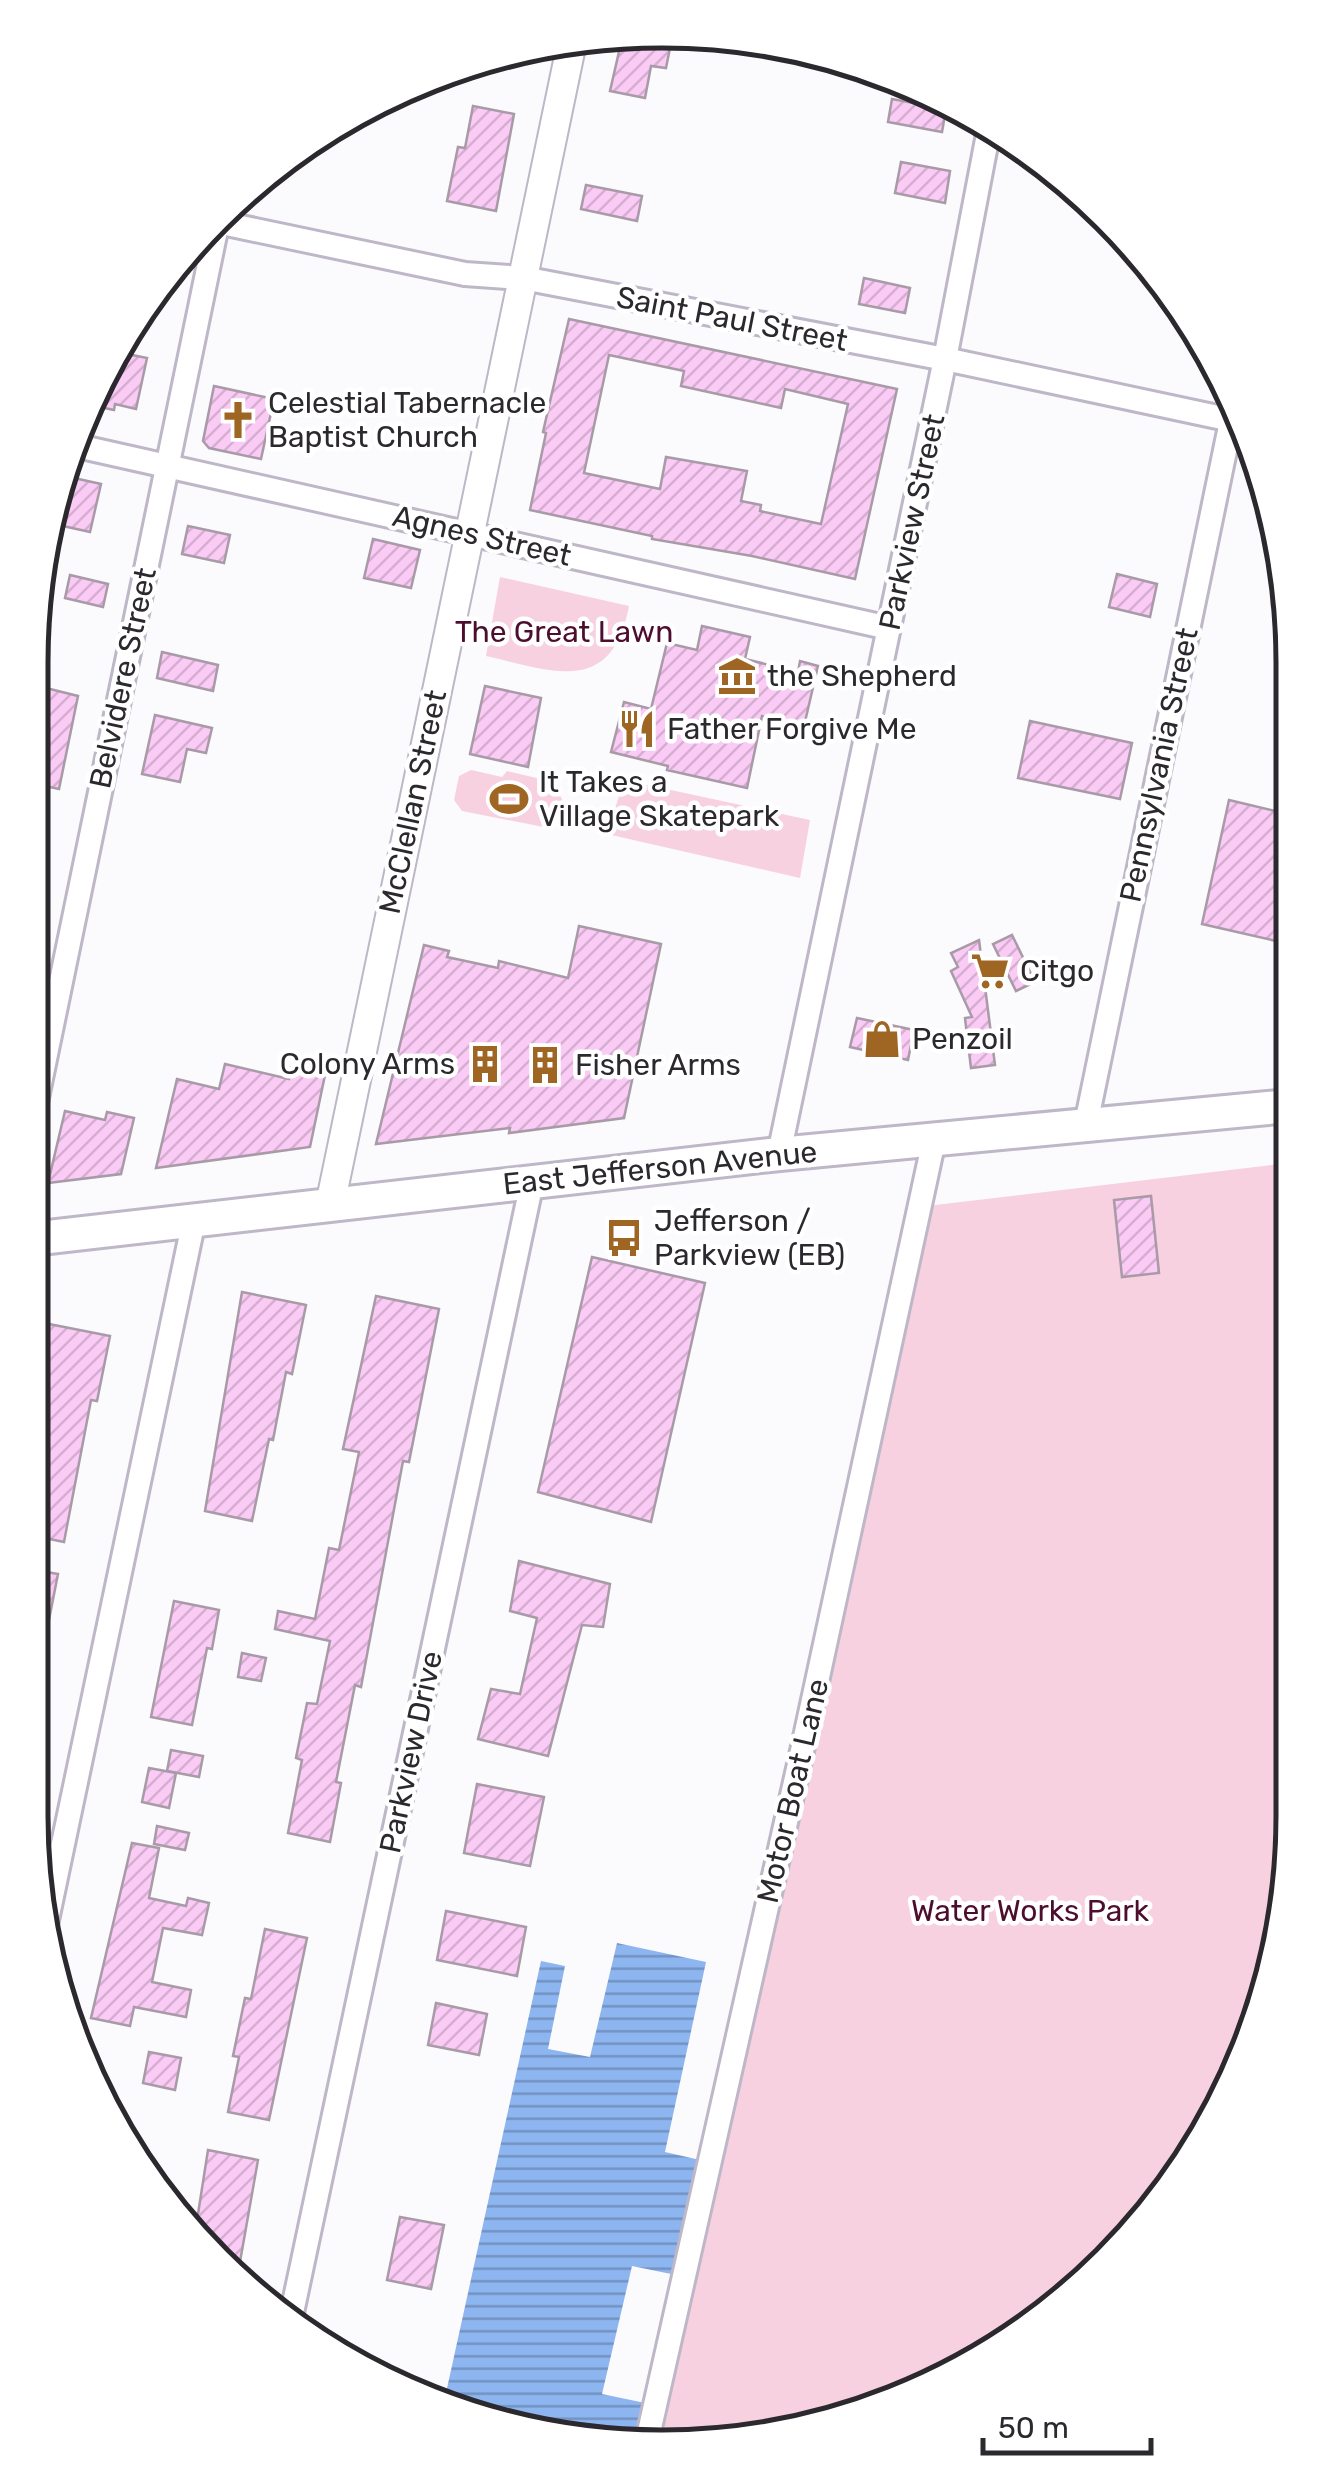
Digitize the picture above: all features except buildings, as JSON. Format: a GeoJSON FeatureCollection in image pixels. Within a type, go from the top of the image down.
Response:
{"type":"FeatureCollection","features":[{"type":"Feature","properties":{"kind":"main road","name":"East Jefferson Avenue"},"geometry":{"type":"LineString","coordinates":[[48,1237],[779,1154],[1276,1107]]}},
{"type":"Feature","properties":{"kind":"street","name":"McClellan Street"},"geometry":{"type":"LineString","coordinates":[[330,1205],[569,55]]}},
{"type":"Feature","properties":{"kind":"street","name":"Parkview Street"},"geometry":{"type":"LineString","coordinates":[[779,1154],[946,359],[987,141]]}},
{"type":"Feature","properties":{"kind":"street","name":"Saint Paul Street"},"geometry":{"type":"LineString","coordinates":[[230,225],[465,274],[522,278],[1223,413]]}},
{"type":"Feature","properties":{"kind":"street","name":"Belvidere Street"},"geometry":{"type":"LineString","coordinates":[[48,1043],[213,242]]}},
{"type":"Feature","properties":{"kind":"street","name":"Pennsylvania Street"},"geometry":{"type":"LineString","coordinates":[[1086,1124],[1232,435]]}},
{"type":"Feature","properties":{"kind":"street","name":"Agnes Street"},"geometry":{"type":"LineString","coordinates":[[86,448],[889,628]]}},
{"type":"Feature","properties":{"kind":"street","name":"Motor Boat Lane"},"geometry":{"type":"LineString","coordinates":[[650,2430],[934,1140]]}},
{"type":"Feature","properties":{"kind":"street","name":"Parkview Drive"},"geometry":{"type":"LineString","coordinates":[[293,2308],[532,1182]]}},
{"type":"Feature","properties":{"kind":"street"},"geometry":{"type":"LineString","coordinates":[[53,1893],[194,1220]]}},
{"type":"Feature","properties":{"kind":"green space","name":"The Great Lawn"},"geometry":{"type":"Polygon","coordinates":[[[500,577],[629,606],[621,635],[609,654],[594,666],[576,671],[556,671],[486,656],[500,577]]]}},
{"type":"Feature","properties":{"kind":"green space","name":"It Takes a Village Skatepark"},"geometry":{"type":"Polygon","coordinates":[[[471,770],[502,777],[507,771],[545,780],[547,787],[558,791],[565,806],[573,809],[571,819],[562,817],[549,828],[462,811],[454,800],[459,776],[471,770]]]}},
{"type":"Feature","properties":{"kind":"green space"},"geometry":{"type":"Polygon","coordinates":[[[624,780],[810,820],[800,878],[607,834],[624,780]]]}},
{"type":"Feature","properties":{"kind":"green space","name":"Water Works Park"},"geometry":{"type":"Polygon","coordinates":[[[1276,1165],[1276,1816],[1264,1936],[1229,2051],[1172,2158],[1096,2251],[1035,2304],[933,2367],[859,2398],[781,2419],[664,2430],[927,1206],[1276,1165]]]}},
{"type":"Feature","properties":{"kind":"water"},"geometry":{"type":"Polygon","coordinates":[[[617,1943],[706,1962],[665,2152],[700,2160],[676,2275],[632,2266],[602,2394],[650,2404],[644,2430],[542,2419],[446,2391],[541,1961],[565,1966],[548,2049],[590,2057],[617,1943]]]}},
{"type":"Feature","properties":{"kind":"place","name":"Celestial Tabernacle Baptist Church"},"geometry":{"type":"Point","coordinates":[238,420]}},
{"type":"Feature","properties":{"kind":"place","name":"the Shepherd"},"geometry":{"type":"Point","coordinates":[737,676]}},
{"type":"Feature","properties":{"kind":"place","name":"Father Forgive Me"},"geometry":{"type":"Point","coordinates":[637,729]}},
{"type":"Feature","properties":{"kind":"place","name":"It Takes a Village Skatepark"},"geometry":{"type":"Point","coordinates":[509,799]}},
{"type":"Feature","properties":{"kind":"place","name":"Citgo"},"geometry":{"type":"Point","coordinates":[990,971]}},
{"type":"Feature","properties":{"kind":"place","name":"Penzoil"},"geometry":{"type":"Point","coordinates":[882,1039]}},
{"type":"Feature","properties":{"kind":"place","name":"Colony Arms"},"geometry":{"type":"Point","coordinates":[485,1064]}},
{"type":"Feature","properties":{"kind":"place","name":"Fisher Arms"},"geometry":{"type":"Point","coordinates":[545,1065]}},
{"type":"Feature","properties":{"kind":"place","name":"Jefferson / Parkview (EB)"},"geometry":{"type":"Point","coordinates":[624,1238]}}]}
